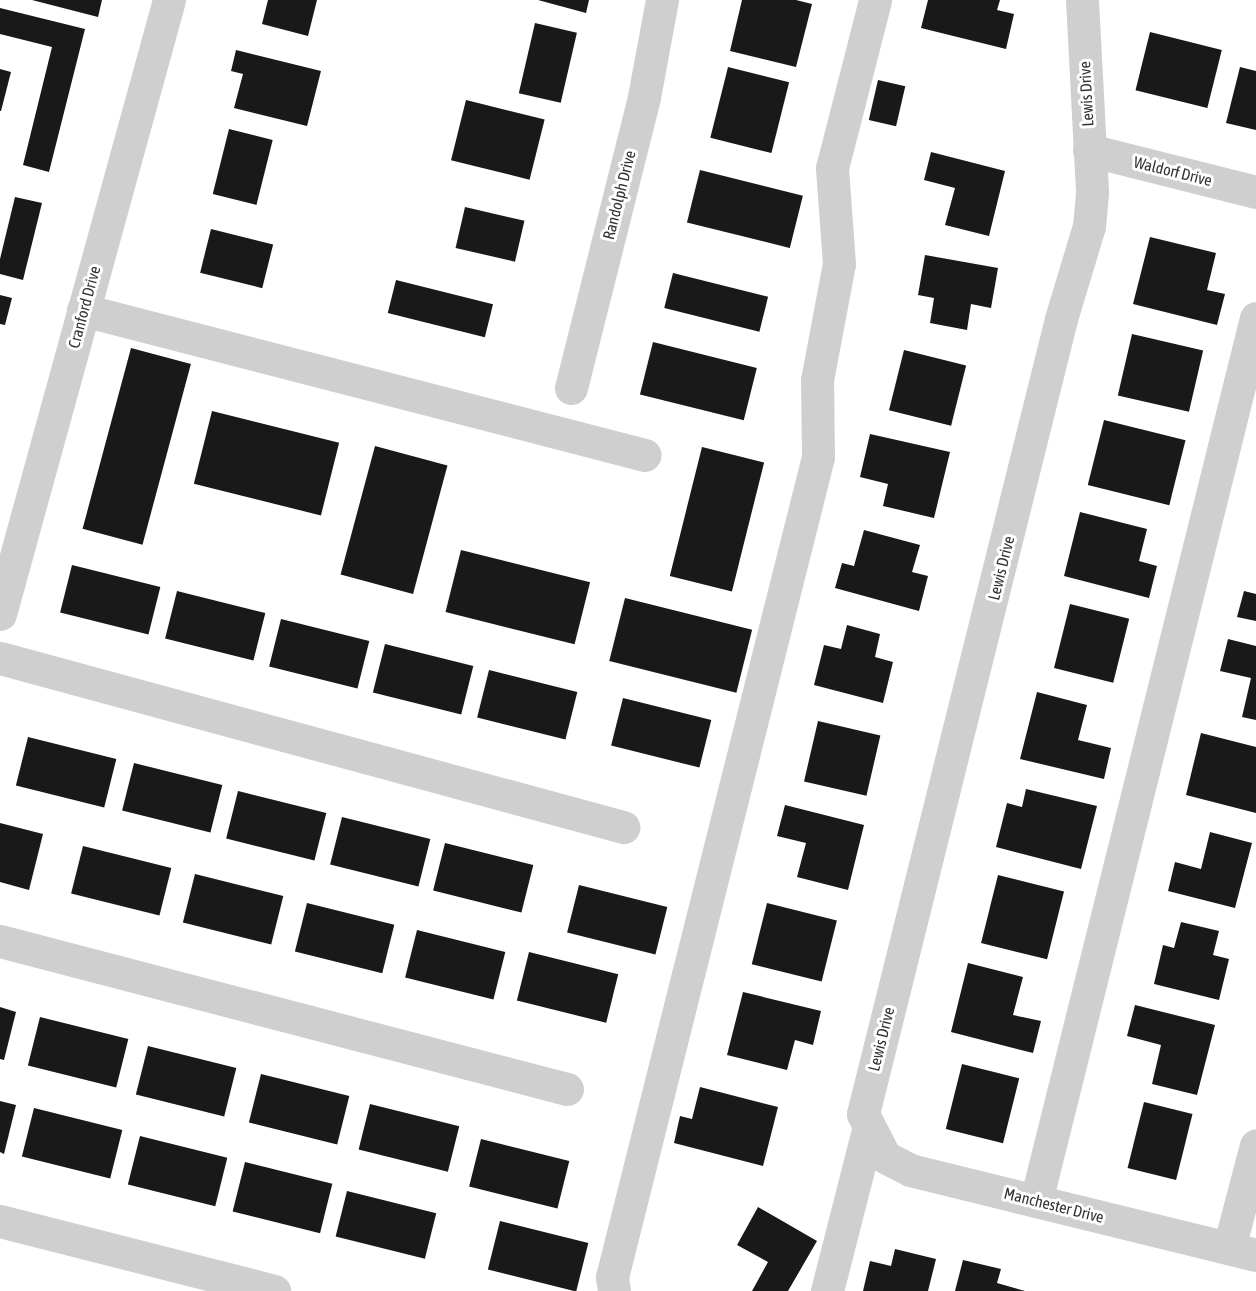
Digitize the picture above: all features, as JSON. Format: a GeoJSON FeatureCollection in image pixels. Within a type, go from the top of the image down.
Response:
{"type":"FeatureCollection","features":[{"type":"Feature","properties":{"kind":"street","name":"Cranford Drive"},"geometry":{"type":"LineString","coordinates":[[0,614],[169,0]]}},
{"type":"Feature","properties":{"kind":"street","name":"Randolph Drive"},"geometry":{"type":"LineString","coordinates":[[571,388],[644,97],[662,0]]}},
{"type":"Feature","properties":{"kind":"street"},"geometry":{"type":"LineString","coordinates":[[614,1291],[612,1277],[818,457],[817,380],[839,264],[832,168],[875,0]]}},
{"type":"Feature","properties":{"kind":"street","name":"Lewis Drive"},"geometry":{"type":"LineString","coordinates":[[868,1130],[863,1114],[1060,320],[1089,226],[1092,193],[1082,0]]}},
{"type":"Feature","properties":{"kind":"street","name":"Waldorf Drive"},"geometry":{"type":"LineString","coordinates":[[1089,150],[1256,192]]}},
{"type":"Feature","properties":{"kind":"street"},"geometry":{"type":"LineString","coordinates":[[82,310],[645,455]]}},
{"type":"Feature","properties":{"kind":"street"},"geometry":{"type":"LineString","coordinates":[[1036,1201],[1256,318]]}},
{"type":"Feature","properties":{"kind":"street"},"geometry":{"type":"LineString","coordinates":[[0,658],[623,827]]}},
{"type":"Feature","properties":{"kind":"street"},"geometry":{"type":"LineString","coordinates":[[0,941],[567,1089]]}},
{"type":"Feature","properties":{"kind":"street"},"geometry":{"type":"LineString","coordinates":[[827,1291],[868,1130]]}},
{"type":"Feature","properties":{"kind":"street","name":"Manchester Drive"},"geometry":{"type":"LineString","coordinates":[[868,1130],[885,1157],[910,1170],[1243,1252]]}},
{"type":"Feature","properties":{"kind":"street"},"geometry":{"type":"LineString","coordinates":[[1243,1252],[1256,1144]]}},
{"type":"Feature","properties":{"kind":"street"},"geometry":{"type":"LineString","coordinates":[[0,1221],[274,1291]]}},
{"type":"Feature","properties":{"kind":"building"},"geometry":{"type":"Polygon","coordinates":[[[32,0],[102,0],[98,17],[32,0]]]}},
{"type":"Feature","properties":{"kind":"building"},"geometry":{"type":"Polygon","coordinates":[[[268,0],[317,0],[308,36],[262,24],[268,0]]]}},
{"type":"Feature","properties":{"kind":"building"},"geometry":{"type":"Polygon","coordinates":[[[538,0],[589,0],[586,13],[538,0]]]}},
{"type":"Feature","properties":{"kind":"building"},"geometry":{"type":"Polygon","coordinates":[[[742,0],[796,0],[812,4],[796,67],[730,51],[742,0]]]}},
{"type":"Feature","properties":{"kind":"building"},"geometry":{"type":"Polygon","coordinates":[[[928,0],[1000,0],[997,10],[1014,14],[1006,49],[921,28],[928,0]]]}},
{"type":"Feature","properties":{"kind":"building"},"geometry":{"type":"Polygon","coordinates":[[[0,8],[85,29],[49,172],[23,165],[52,47],[0,34],[0,8]]]}},
{"type":"Feature","properties":{"kind":"building"},"geometry":{"type":"Polygon","coordinates":[[[535,23],[577,33],[561,103],[519,93],[535,23]]]}},
{"type":"Feature","properties":{"kind":"building"},"geometry":{"type":"Polygon","coordinates":[[[1150,32],[1222,50],[1207,108],[1135,90],[1150,32]]]}},
{"type":"Feature","properties":{"kind":"building"},"geometry":{"type":"Polygon","coordinates":[[[236,50],[321,71],[307,126],[234,108],[243,74],[231,71],[236,50]]]}},
{"type":"Feature","properties":{"kind":"building"},"geometry":{"type":"Polygon","coordinates":[[[728,67],[789,82],[771,153],[710,138],[728,67]]]}},
{"type":"Feature","properties":{"kind":"building"},"geometry":{"type":"Polygon","coordinates":[[[1240,67],[1256,71],[1256,130],[1226,123],[1240,67]]]}},
{"type":"Feature","properties":{"kind":"building"},"geometry":{"type":"Polygon","coordinates":[[[0,69],[11,72],[1,111],[0,111],[0,69]]]}},
{"type":"Feature","properties":{"kind":"building"},"geometry":{"type":"Polygon","coordinates":[[[878,80],[905,86],[896,126],[869,120],[878,80]]]}},
{"type":"Feature","properties":{"kind":"building"},"geometry":{"type":"Polygon","coordinates":[[[466,100],[545,120],[530,180],[451,160],[466,100]]]}},
{"type":"Feature","properties":{"kind":"building"},"geometry":{"type":"Polygon","coordinates":[[[229,129],[273,140],[256,205],[213,194],[229,129]]]}},
{"type":"Feature","properties":{"kind":"building"},"geometry":{"type":"Polygon","coordinates":[[[931,152],[1005,171],[989,236],[945,225],[955,188],[924,180],[931,152]]]}},
{"type":"Feature","properties":{"kind":"building"},"geometry":{"type":"Polygon","coordinates":[[[700,170],[803,196],[790,248],[687,222],[700,170]]]}},
{"type":"Feature","properties":{"kind":"building"},"geometry":{"type":"Polygon","coordinates":[[[15,197],[42,203],[23,280],[0,274],[0,259],[15,197]]]}},
{"type":"Feature","properties":{"kind":"building"},"geometry":{"type":"Polygon","coordinates":[[[465,207],[524,221],[515,262],[456,248],[465,207]]]}},
{"type":"Feature","properties":{"kind":"building"},"geometry":{"type":"Polygon","coordinates":[[[211,229],[273,244],[262,288],[200,273],[211,229]]]}},
{"type":"Feature","properties":{"kind":"building"},"geometry":{"type":"Polygon","coordinates":[[[1150,237],[1216,253],[1207,290],[1225,294],[1217,325],[1133,304],[1150,237]]]}},
{"type":"Feature","properties":{"kind":"building"},"geometry":{"type":"Polygon","coordinates":[[[925,255],[998,268],[991,308],[971,304],[967,330],[930,323],[934,298],[918,295],[925,255]]]}},
{"type":"Feature","properties":{"kind":"building"},"geometry":{"type":"Polygon","coordinates":[[[673,273],[768,297],[759,332],[664,308],[673,273]]]}},
{"type":"Feature","properties":{"kind":"building"},"geometry":{"type":"Polygon","coordinates":[[[396,280],[493,304],[485,337],[388,313],[396,280]]]}},
{"type":"Feature","properties":{"kind":"building"},"geometry":{"type":"Polygon","coordinates":[[[0,295],[12,298],[5,325],[0,324],[0,295]]]}},
{"type":"Feature","properties":{"kind":"building"},"geometry":{"type":"Polygon","coordinates":[[[1132,334],[1203,350],[1189,412],[1118,395],[1132,334]]]}},
{"type":"Feature","properties":{"kind":"building"},"geometry":{"type":"Polygon","coordinates":[[[653,342],[757,368],[744,420],[640,394],[653,342]]]}},
{"type":"Feature","properties":{"kind":"building"},"geometry":{"type":"Polygon","coordinates":[[[131,348],[191,364],[142,545],[83,529],[131,348]]]}},
{"type":"Feature","properties":{"kind":"building"},"geometry":{"type":"Polygon","coordinates":[[[904,350],[966,365],[951,426],[889,410],[904,350]]]}},
{"type":"Feature","properties":{"kind":"building"},"geometry":{"type":"Polygon","coordinates":[[[212,411],[339,443],[321,515],[194,484],[212,411]]]}},
{"type":"Feature","properties":{"kind":"building"},"geometry":{"type":"Polygon","coordinates":[[[1104,420],[1186,440],[1169,505],[1088,485],[1104,420]]]}},
{"type":"Feature","properties":{"kind":"building"},"geometry":{"type":"Polygon","coordinates":[[[870,434],[950,452],[934,518],[883,506],[888,484],[860,477],[870,434]]]}},
{"type":"Feature","properties":{"kind":"building"},"geometry":{"type":"Polygon","coordinates":[[[375,446],[447,465],[413,594],[341,574],[375,446]]]}},
{"type":"Feature","properties":{"kind":"building"},"geometry":{"type":"Polygon","coordinates":[[[702,447],[764,462],[732,592],[670,576],[702,447]]]}},
{"type":"Feature","properties":{"kind":"building"},"geometry":{"type":"Polygon","coordinates":[[[1080,512],[1147,529],[1139,561],[1157,566],[1149,598],[1064,576],[1080,512]]]}},
{"type":"Feature","properties":{"kind":"building"},"geometry":{"type":"Polygon","coordinates":[[[864,530],[920,545],[912,572],[928,576],[919,611],[835,588],[842,563],[854,566],[864,530]]]}},
{"type":"Feature","properties":{"kind":"building"},"geometry":{"type":"Polygon","coordinates":[[[461,550],[590,582],[575,644],[446,612],[461,550]]]}},
{"type":"Feature","properties":{"kind":"building"},"geometry":{"type":"Polygon","coordinates":[[[72,565],[160,587],[148,635],[60,613],[72,565]]]}},
{"type":"Feature","properties":{"kind":"building"},"geometry":{"type":"Polygon","coordinates":[[[177,591],[265,613],[253,661],[165,639],[177,591]]]}},
{"type":"Feature","properties":{"kind":"building"},"geometry":{"type":"Polygon","coordinates":[[[1244,591],[1256,594],[1256,621],[1237,617],[1244,591]]]}},
{"type":"Feature","properties":{"kind":"building"},"geometry":{"type":"Polygon","coordinates":[[[625,598],[752,630],[736,693],[609,661],[625,598]]]}},
{"type":"Feature","properties":{"kind":"building"},"geometry":{"type":"Polygon","coordinates":[[[1070,604],[1129,619],[1113,683],[1054,668],[1070,604]]]}},
{"type":"Feature","properties":{"kind":"building"},"geometry":{"type":"Polygon","coordinates":[[[281,619],[369,641],[357,689],[269,667],[281,619]]]}},
{"type":"Feature","properties":{"kind":"building"},"geometry":{"type":"Polygon","coordinates":[[[847,625],[880,634],[875,657],[893,662],[883,703],[814,685],[824,645],[841,649],[847,625]]]}},
{"type":"Feature","properties":{"kind":"building"},"geometry":{"type":"Polygon","coordinates":[[[1228,639],[1256,646],[1256,720],[1242,717],[1251,678],[1220,671],[1228,639]]]}},
{"type":"Feature","properties":{"kind":"building"},"geometry":{"type":"Polygon","coordinates":[[[385,644],[473,666],[461,715],[373,693],[385,644]]]}},
{"type":"Feature","properties":{"kind":"building"},"geometry":{"type":"Polygon","coordinates":[[[489,670],[577,692],[565,740],[477,718],[489,670]]]}},
{"type":"Feature","properties":{"kind":"building"},"geometry":{"type":"Polygon","coordinates":[[[1037,692],[1087,705],[1078,740],[1111,748],[1104,779],[1020,759],[1037,692]]]}},
{"type":"Feature","properties":{"kind":"building"},"geometry":{"type":"Polygon","coordinates":[[[623,698],[711,720],[699,768],[611,746],[623,698]]]}},
{"type":"Feature","properties":{"kind":"building"},"geometry":{"type":"Polygon","coordinates":[[[818,721],[880,735],[866,796],[804,781],[818,721]]]}},
{"type":"Feature","properties":{"kind":"building"},"geometry":{"type":"Polygon","coordinates":[[[1201,733],[1256,747],[1256,813],[1186,795],[1201,733]]]}},
{"type":"Feature","properties":{"kind":"building"},"geometry":{"type":"Polygon","coordinates":[[[28,737],[116,759],[104,808],[16,786],[28,737]]]}},
{"type":"Feature","properties":{"kind":"building"},"geometry":{"type":"Polygon","coordinates":[[[134,763],[222,785],[210,833],[122,811],[134,763]]]}},
{"type":"Feature","properties":{"kind":"building"},"geometry":{"type":"Polygon","coordinates":[[[1026,789],[1097,806],[1081,869],[996,847],[1007,803],[1022,807],[1026,789]]]}},
{"type":"Feature","properties":{"kind":"building"},"geometry":{"type":"Polygon","coordinates":[[[238,791],[326,813],[314,861],[226,839],[238,791]]]}},
{"type":"Feature","properties":{"kind":"building"},"geometry":{"type":"Polygon","coordinates":[[[785,805],[864,825],[848,890],[797,877],[806,843],[777,836],[785,805]]]}},
{"type":"Feature","properties":{"kind":"building"},"geometry":{"type":"Polygon","coordinates":[[[342,817],[430,839],[418,887],[330,865],[342,817]]]}},
{"type":"Feature","properties":{"kind":"building"},"geometry":{"type":"Polygon","coordinates":[[[0,823],[43,834],[29,890],[0,882],[0,823]]]}},
{"type":"Feature","properties":{"kind":"building"},"geometry":{"type":"Polygon","coordinates":[[[1210,832],[1252,843],[1235,908],[1168,891],[1175,862],[1201,869],[1210,832]]]}},
{"type":"Feature","properties":{"kind":"building"},"geometry":{"type":"Polygon","coordinates":[[[445,843],[533,865],[521,913],[433,891],[445,843]]]}},
{"type":"Feature","properties":{"kind":"building"},"geometry":{"type":"Polygon","coordinates":[[[83,846],[171,868],[159,916],[71,894],[83,846]]]}},
{"type":"Feature","properties":{"kind":"building"},"geometry":{"type":"Polygon","coordinates":[[[195,874],[283,896],[271,945],[183,923],[195,874]]]}},
{"type":"Feature","properties":{"kind":"building"},"geometry":{"type":"Polygon","coordinates":[[[998,875],[1064,891],[1047,959],[981,943],[998,875]]]}},
{"type":"Feature","properties":{"kind":"building"},"geometry":{"type":"Polygon","coordinates":[[[579,885],[667,907],[655,955],[567,933],[579,885]]]}},
{"type":"Feature","properties":{"kind":"building"},"geometry":{"type":"Polygon","coordinates":[[[307,903],[394,925],[382,973],[295,952],[307,903]]]}},
{"type":"Feature","properties":{"kind":"building"},"geometry":{"type":"Polygon","coordinates":[[[767,903],[837,920],[822,982],[752,964],[767,903]]]}},
{"type":"Feature","properties":{"kind":"building"},"geometry":{"type":"Polygon","coordinates":[[[1181,922],[1219,931],[1213,955],[1229,959],[1219,1000],[1154,984],[1163,945],[1174,948],[1181,922]]]}},
{"type":"Feature","properties":{"kind":"building"},"geometry":{"type":"Polygon","coordinates":[[[417,930],[505,952],[493,1000],[405,978],[417,930]]]}},
{"type":"Feature","properties":{"kind":"building"},"geometry":{"type":"Polygon","coordinates":[[[529,952],[618,974],[606,1023],[517,1001],[529,952]]]}},
{"type":"Feature","properties":{"kind":"building"},"geometry":{"type":"Polygon","coordinates":[[[968,963],[1023,977],[1013,1015],[1041,1021],[1033,1053],[951,1032],[968,963]]]}},
{"type":"Feature","properties":{"kind":"building"},"geometry":{"type":"Polygon","coordinates":[[[743,992],[821,1011],[813,1045],[795,1040],[787,1070],[727,1055],[743,992]]]}},
{"type":"Feature","properties":{"kind":"building"},"geometry":{"type":"Polygon","coordinates":[[[1135,1005],[1215,1025],[1197,1095],[1152,1084],[1161,1045],[1127,1036],[1135,1005]]]}},
{"type":"Feature","properties":{"kind":"building"},"geometry":{"type":"Polygon","coordinates":[[[0,1007],[16,1012],[4,1060],[0,1059],[0,1007]]]}},
{"type":"Feature","properties":{"kind":"building"},"geometry":{"type":"Polygon","coordinates":[[[40,1017],[128,1039],[116,1088],[28,1066],[40,1017]]]}},
{"type":"Feature","properties":{"kind":"building"},"geometry":{"type":"Polygon","coordinates":[[[148,1046],[236,1068],[224,1117],[136,1095],[148,1046]]]}},
{"type":"Feature","properties":{"kind":"building"},"geometry":{"type":"Polygon","coordinates":[[[962,1064],[1019,1078],[1003,1143],[946,1129],[962,1064]]]}},
{"type":"Feature","properties":{"kind":"building"},"geometry":{"type":"Polygon","coordinates":[[[261,1074],[349,1096],[337,1145],[249,1123],[261,1074]]]}},
{"type":"Feature","properties":{"kind":"building"},"geometry":{"type":"Polygon","coordinates":[[[700,1087],[778,1107],[763,1166],[674,1143],[680,1116],[692,1119],[700,1087]]]}},
{"type":"Feature","properties":{"kind":"building"},"geometry":{"type":"Polygon","coordinates":[[[0,1101],[16,1105],[4,1154],[0,1152],[0,1101]]]}},
{"type":"Feature","properties":{"kind":"building"},"geometry":{"type":"Polygon","coordinates":[[[1144,1102],[1193,1114],[1176,1180],[1128,1168],[1144,1102]]]}},
{"type":"Feature","properties":{"kind":"building"},"geometry":{"type":"Polygon","coordinates":[[[370,1104],[459,1126],[448,1172],[359,1150],[370,1104]]]}},
{"type":"Feature","properties":{"kind":"building"},"geometry":{"type":"Polygon","coordinates":[[[34,1108],[122,1130],[110,1179],[22,1157],[34,1108]]]}},
{"type":"Feature","properties":{"kind":"building"},"geometry":{"type":"Polygon","coordinates":[[[140,1136],[227,1158],[215,1206],[128,1185],[140,1136]]]}},
{"type":"Feature","properties":{"kind":"building"},"geometry":{"type":"Polygon","coordinates":[[[481,1139],[569,1161],[557,1209],[469,1187],[481,1139]]]}},
{"type":"Feature","properties":{"kind":"building"},"geometry":{"type":"Polygon","coordinates":[[[245,1162],[332,1184],[320,1233],[233,1211],[245,1162]]]}},
{"type":"Feature","properties":{"kind":"building"},"geometry":{"type":"Polygon","coordinates":[[[347,1191],[436,1213],[425,1259],[336,1237],[347,1191]]]}},
{"type":"Feature","properties":{"kind":"building"},"geometry":{"type":"Polygon","coordinates":[[[758,1207],[817,1241],[788,1291],[752,1291],[768,1262],[737,1245],[758,1207]]]}},
{"type":"Feature","properties":{"kind":"building"},"geometry":{"type":"Polygon","coordinates":[[[500,1221],[588,1243],[576,1291],[488,1270],[500,1221]]]}},
{"type":"Feature","properties":{"kind":"building"},"geometry":{"type":"Polygon","coordinates":[[[895,1249],[936,1259],[928,1291],[863,1291],[870,1261],[891,1266],[895,1249]]]}},
{"type":"Feature","properties":{"kind":"building"},"geometry":{"type":"Polygon","coordinates":[[[963,1260],[1001,1269],[997,1283],[1025,1291],[955,1291],[963,1260]]]}}]}
